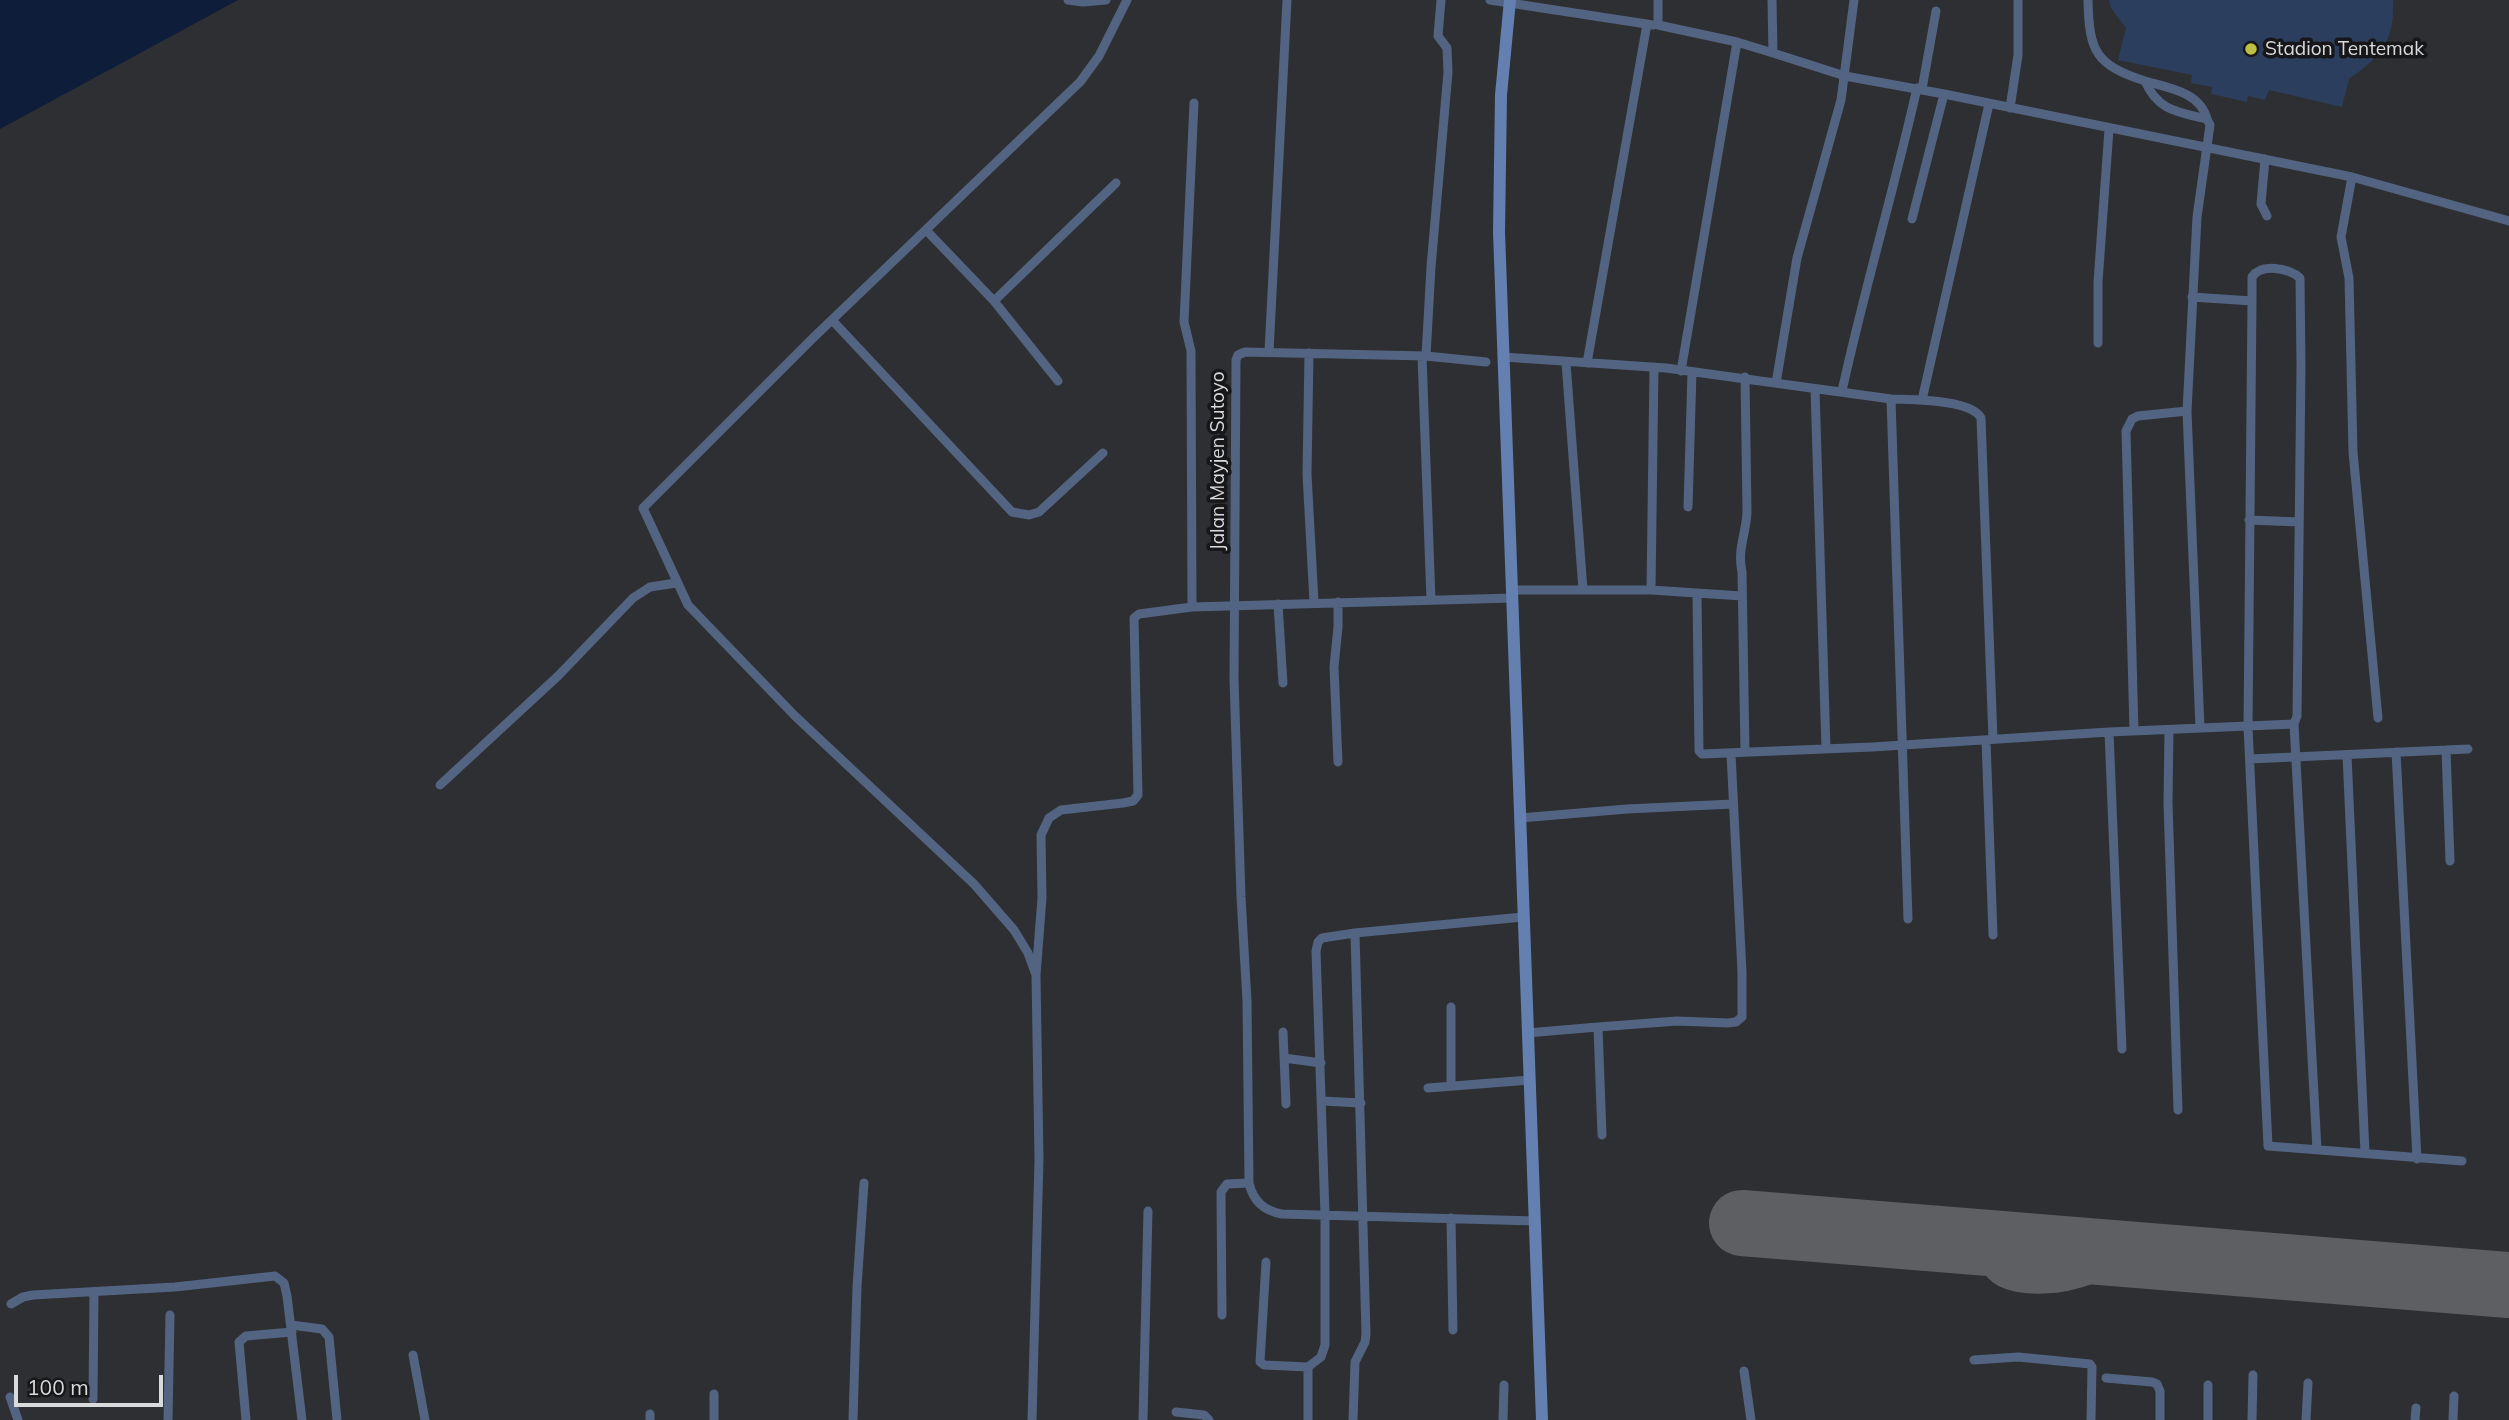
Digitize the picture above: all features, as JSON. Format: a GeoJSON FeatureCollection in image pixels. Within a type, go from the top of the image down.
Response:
{"type":"FeatureCollection","features":[{"type":"Feature","properties":{"kind":"street"},"geometry":{"type":"LineString","coordinates":[[1068,0],[1106,0]]}},
{"type":"Feature","properties":{"kind":"street"},"geometry":{"type":"LineString","coordinates":[[1036,975],[1028,953],[995,906],[795,716],[700,620],[676,583],[643,508],[1088,72],[1126,0]]}},
{"type":"Feature","properties":{"kind":"street"},"geometry":{"type":"LineString","coordinates":[[1269,352],[1287,0]]}},
{"type":"Feature","properties":{"kind":"street"},"geometry":{"type":"LineString","coordinates":[[1431,600],[1424,356],[1448,72],[1447,48],[1438,36],[1441,0]]}},
{"type":"Feature","properties":{"kind":"street"},"geometry":{"type":"LineString","coordinates":[[1490,0],[1647,24],[1737,42],[1845,76],[2352,177],[2509,221]]}},
{"type":"Feature","properties":{"kind":"street"},"geometry":{"type":"LineString","coordinates":[[1658,0],[1658,26]]}},
{"type":"Feature","properties":{"kind":"street"},"geometry":{"type":"LineString","coordinates":[[1772,0],[1773,53]]}},
{"type":"Feature","properties":{"kind":"street"},"geometry":{"type":"LineString","coordinates":[[1776,383],[1797,258],[1832,136],[1845,76],[1854,0]]}},
{"type":"Feature","properties":{"kind":"street"},"geometry":{"type":"LineString","coordinates":[[2010,108],[2018,55],[2018,0]]}},
{"type":"Feature","properties":{"kind":"street"},"geometry":{"type":"LineString","coordinates":[[2088,0],[2088,18],[2094,45],[2101,59],[2118,72],[2192,97],[2201,105],[2210,125],[2197,217],[2186,411],[2200,728]]}},
{"type":"Feature","properties":{"kind":"street"},"geometry":{"type":"LineString","coordinates":[[1510,2],[1501,95],[1499,181],[1503,360],[1542,1420]]}},
{"type":"Feature","properties":{"kind":"street"},"geometry":{"type":"LineString","coordinates":[[1842,391],[1855,329],[1902,156],[1936,11]]}},
{"type":"Feature","properties":{"kind":"street"},"geometry":{"type":"LineString","coordinates":[[1587,363],[1647,24]]}},
{"type":"Feature","properties":{"kind":"street"},"geometry":{"type":"LineString","coordinates":[[1681,370],[1737,42]]}},
{"type":"Feature","properties":{"kind":"street"},"geometry":{"type":"LineString","coordinates":[[2145,81],[2151,94],[2164,107],[2207,119]]}},
{"type":"Feature","properties":{"kind":"street"},"geometry":{"type":"LineString","coordinates":[[1912,219],[1944,94]]}},
{"type":"Feature","properties":{"kind":"street"},"geometry":{"type":"LineString","coordinates":[[1192,607],[1191,351],[1184,321],[1194,103]]}},
{"type":"Feature","properties":{"kind":"street"},"geometry":{"type":"LineString","coordinates":[[1922,401],[1989,104]]}},
{"type":"Feature","properties":{"kind":"street"},"geometry":{"type":"LineString","coordinates":[[2098,343],[2098,282],[2109,129]]}},
{"type":"Feature","properties":{"kind":"street"},"geometry":{"type":"LineString","coordinates":[[2265,159],[2261,204],[2267,216]]}},
{"type":"Feature","properties":{"kind":"street"},"geometry":{"type":"LineString","coordinates":[[2352,177],[2342,237],[2349,278],[2353,452],[2378,719]]}},
{"type":"Feature","properties":{"kind":"street"},"geometry":{"type":"LineString","coordinates":[[994,301],[1116,183]]}},
{"type":"Feature","properties":{"kind":"street"},"geometry":{"type":"LineString","coordinates":[[926,230],[994,301],[1059,381]]}},
{"type":"Feature","properties":{"kind":"street"},"geometry":{"type":"LineString","coordinates":[[2317,1150],[2294,724],[2297,716],[2300,278],[2290,272],[2267,268],[2258,270],[2252,277],[2248,727],[2268,1146],[2317,1150],[2365,1153],[2462,1161]]}},
{"type":"Feature","properties":{"kind":"street"},"geometry":{"type":"LineString","coordinates":[[2192,297],[2252,301]]}},
{"type":"Feature","properties":{"kind":"street"},"geometry":{"type":"LineString","coordinates":[[832,320],[1012,512],[1029,515],[1039,512],[1103,453]]}},
{"type":"Feature","properties":{"kind":"street","name":"Jalan Mayjen Sutoyo"},"geometry":{"type":"LineString","coordinates":[[1249,1183],[1247,1001],[1234,678],[1238,355],[1245,352],[1269,352],[1424,356],[1487,362],[1503,360],[1654,367],[1962,406],[1975,410],[1981,418],[1988,746]]}},
{"type":"Feature","properties":{"kind":"street"},"geometry":{"type":"LineString","coordinates":[[1309,353],[1307,474],[1314,602]]}},
{"type":"Feature","properties":{"kind":"street"},"geometry":{"type":"LineString","coordinates":[[1566,363],[1583,590]]}},
{"type":"Feature","properties":{"kind":"street"},"geometry":{"type":"LineString","coordinates":[[1651,590],[1654,367]]}},
{"type":"Feature","properties":{"kind":"street"},"geometry":{"type":"LineString","coordinates":[[1688,507],[1692,372]]}},
{"type":"Feature","properties":{"kind":"street"},"geometry":{"type":"LineString","coordinates":[[1745,377],[1747,513],[1739,551],[1745,752]]}},
{"type":"Feature","properties":{"kind":"street"},"geometry":{"type":"LineString","coordinates":[[1815,389],[1826,749]]}},
{"type":"Feature","properties":{"kind":"street"},"geometry":{"type":"LineString","coordinates":[[1891,399],[1908,919]]}},
{"type":"Feature","properties":{"kind":"street"},"geometry":{"type":"LineString","coordinates":[[2134,731],[2126,431],[2132,419],[2138,416],[2186,411]]}},
{"type":"Feature","properties":{"kind":"street"},"geometry":{"type":"LineString","coordinates":[[2249,520],[2299,522]]}},
{"type":"Feature","properties":{"kind":"street"},"geometry":{"type":"LineString","coordinates":[[440,785],[558,676],[633,598],[650,587],[676,583]]}},
{"type":"Feature","properties":{"kind":"street"},"geometry":{"type":"LineString","coordinates":[[1032,1420],[1039,1159],[1036,975],[1044,826],[1049,818],[1061,810],[1123,803],[1136,798],[1139,791],[1133,634],[1135,618],[1144,613],[1192,607],[1431,600],[1583,590],[1651,590],[1742,596]]}},
{"type":"Feature","properties":{"kind":"street"},"geometry":{"type":"LineString","coordinates":[[1697,594],[1699,751],[1703,754],[1731,760],[1745,752],[1903,745],[1988,746],[2134,731],[2169,738],[2200,728],[2294,724]]}},
{"type":"Feature","properties":{"kind":"street"},"geometry":{"type":"LineString","coordinates":[[1338,602],[1334,667],[1338,762]]}},
{"type":"Feature","properties":{"kind":"street"},"geometry":{"type":"LineString","coordinates":[[1278,604],[1283,683]]}},
{"type":"Feature","properties":{"kind":"street"},"geometry":{"type":"LineString","coordinates":[[2109,732],[2122,1049]]}},
{"type":"Feature","properties":{"kind":"street"},"geometry":{"type":"LineString","coordinates":[[2169,738],[2171,923],[2178,1110]]}},
{"type":"Feature","properties":{"kind":"street"},"geometry":{"type":"LineString","coordinates":[[1988,746],[1993,935]]}},
{"type":"Feature","properties":{"kind":"street"},"geometry":{"type":"LineString","coordinates":[[2250,759],[2468,749]]}},
{"type":"Feature","properties":{"kind":"street"},"geometry":{"type":"LineString","coordinates":[[2446,750],[2450,861]]}},
{"type":"Feature","properties":{"kind":"street"},"geometry":{"type":"LineString","coordinates":[[2396,752],[2417,1158]]}},
{"type":"Feature","properties":{"kind":"street"},"geometry":{"type":"LineString","coordinates":[[2347,755],[2365,1153]]}},
{"type":"Feature","properties":{"kind":"street"},"geometry":{"type":"LineString","coordinates":[[1527,1033],[1677,1021],[1728,1023],[1736,1022],[1742,1017],[1731,760]]}},
{"type":"Feature","properties":{"kind":"street"},"geometry":{"type":"LineString","coordinates":[[1520,818],[1733,804]]}},
{"type":"Feature","properties":{"kind":"street"},"geometry":{"type":"LineString","coordinates":[[1266,1262],[1260,1362],[1264,1365],[1308,1367],[1321,1357],[1325,1345],[1325,1214],[1316,947],[1322,939],[1355,933],[1523,917]]}},
{"type":"Feature","properties":{"kind":"street"},"geometry":{"type":"LineString","coordinates":[[1353,1420],[1355,1363],[1366,1334],[1355,933]]}},
{"type":"Feature","properties":{"kind":"street"},"geometry":{"type":"LineString","coordinates":[[1451,1007],[1451,1086]]}},
{"type":"Feature","properties":{"kind":"street"},"geometry":{"type":"LineString","coordinates":[[1598,1027],[1602,1135]]}},
{"type":"Feature","properties":{"kind":"street"},"geometry":{"type":"LineString","coordinates":[[1283,1032],[1286,1104]]}},
{"type":"Feature","properties":{"kind":"street"},"geometry":{"type":"LineString","coordinates":[[1284,1058],[1321,1063]]}},
{"type":"Feature","properties":{"kind":"street"},"geometry":{"type":"LineString","coordinates":[[1428,1088],[1530,1080]]}},
{"type":"Feature","properties":{"kind":"street"},"geometry":{"type":"LineString","coordinates":[[1322,1101],[1361,1103]]}},
{"type":"Feature","properties":{"kind":"street"},"geometry":{"type":"LineString","coordinates":[[853,1420],[864,1183]]}},
{"type":"Feature","properties":{"kind":"street"},"geometry":{"type":"LineString","coordinates":[[1222,1315],[1221,1192],[1227,1184],[1249,1183],[1255,1198],[1271,1213],[1535,1221]]}},
{"type":"Feature","properties":{"kind":"street"},"geometry":{"type":"LineString","coordinates":[[1143,1420],[1148,1211]]}},
{"type":"Feature","properties":{"kind":"street"},"geometry":{"type":"LineString","coordinates":[[1451,1218],[1453,1330]]}},
{"type":"Feature","properties":{"kind":"street"},"geometry":{"type":"LineString","coordinates":[[11,1304],[33,1295],[175,1287],[275,1276],[284,1283],[302,1420]]}},
{"type":"Feature","properties":{"kind":"street"},"geometry":{"type":"LineString","coordinates":[[93,1399],[94,1292]]}},
{"type":"Feature","properties":{"kind":"street"},"geometry":{"type":"LineString","coordinates":[[168,1420],[170,1315]]}},
{"type":"Feature","properties":{"kind":"street"},"geometry":{"type":"LineString","coordinates":[[246,1420],[239,1342],[246,1336],[292,1329],[322,1329],[329,1336],[337,1420]]}},
{"type":"Feature","properties":{"kind":"street"},"geometry":{"type":"LineString","coordinates":[[413,1355],[425,1420]]}},
{"type":"Feature","properties":{"kind":"street"},"geometry":{"type":"LineString","coordinates":[[1975,1360],[1999,1356],[2090,1364],[2091,1420]]}},
{"type":"Feature","properties":{"kind":"street"},"geometry":{"type":"LineString","coordinates":[[1308,1367],[1308,1420]]}},
{"type":"Feature","properties":{"kind":"street"},"geometry":{"type":"LineString","coordinates":[[1744,1371],[1751,1420]]}},
{"type":"Feature","properties":{"kind":"street"},"geometry":{"type":"LineString","coordinates":[[2252,1420],[2253,1375]]}},
{"type":"Feature","properties":{"kind":"street"},"geometry":{"type":"LineString","coordinates":[[2106,1378],[2157,1384],[2160,1391],[2160,1420]]}},
{"type":"Feature","properties":{"kind":"street"},"geometry":{"type":"LineString","coordinates":[[2306,1420],[2308,1383]]}},
{"type":"Feature","properties":{"kind":"street"},"geometry":{"type":"LineString","coordinates":[[1503,1420],[1504,1385]]}},
{"type":"Feature","properties":{"kind":"street"},"geometry":{"type":"LineString","coordinates":[[2208,1385],[2208,1420]]}},
{"type":"Feature","properties":{"kind":"street"},"geometry":{"type":"LineString","coordinates":[[714,1394],[714,1420]]}},
{"type":"Feature","properties":{"kind":"street"},"geometry":{"type":"LineString","coordinates":[[2453,1420],[2454,1396]]}},
{"type":"Feature","properties":{"kind":"street"},"geometry":{"type":"LineString","coordinates":[[10,1397],[18,1420]]}},
{"type":"Feature","properties":{"kind":"street"},"geometry":{"type":"LineString","coordinates":[[2416,1408],[2416,1420]]}},
{"type":"Feature","properties":{"kind":"street"},"geometry":{"type":"LineString","coordinates":[[1177,1412],[1204,1415],[1209,1420]]}},
{"type":"Feature","properties":{"kind":"shaded area"},"geometry":{"type":"Polygon","coordinates":[[[0,0],[238,0],[0,129],[0,0]]]}},
{"type":"Feature","properties":{"kind":"shaded area","name":"Stadion Tentemak"},"geometry":{"type":"Polygon","coordinates":[[[2109,0],[2393,0],[2393,14],[2384,46],[2370,63],[2349,79],[2342,107],[2269,90],[2265,100],[2248,96],[2247,102],[2211,94],[2212,87],[2191,83],[2192,75],[2118,60],[2126,28],[2111,8],[2109,0]]]}},
{"type":"Feature","properties":{"kind":"taxiway"},"geometry":{"type":"LineString","coordinates":[[2000,1244],[1994,1248],[1993,1260],[1997,1269],[2017,1279],[2044,1281],[2066,1278],[2134,1255]]}},
{"type":"Feature","properties":{"kind":"runway"},"geometry":{"type":"LineString","coordinates":[[1742,1223],[2509,1285]]}},
{"type":"Feature","properties":{"kind":"place","name":"Stadion Tentemak"},"geometry":{"type":"Point","coordinates":[2251,49]}}]}
